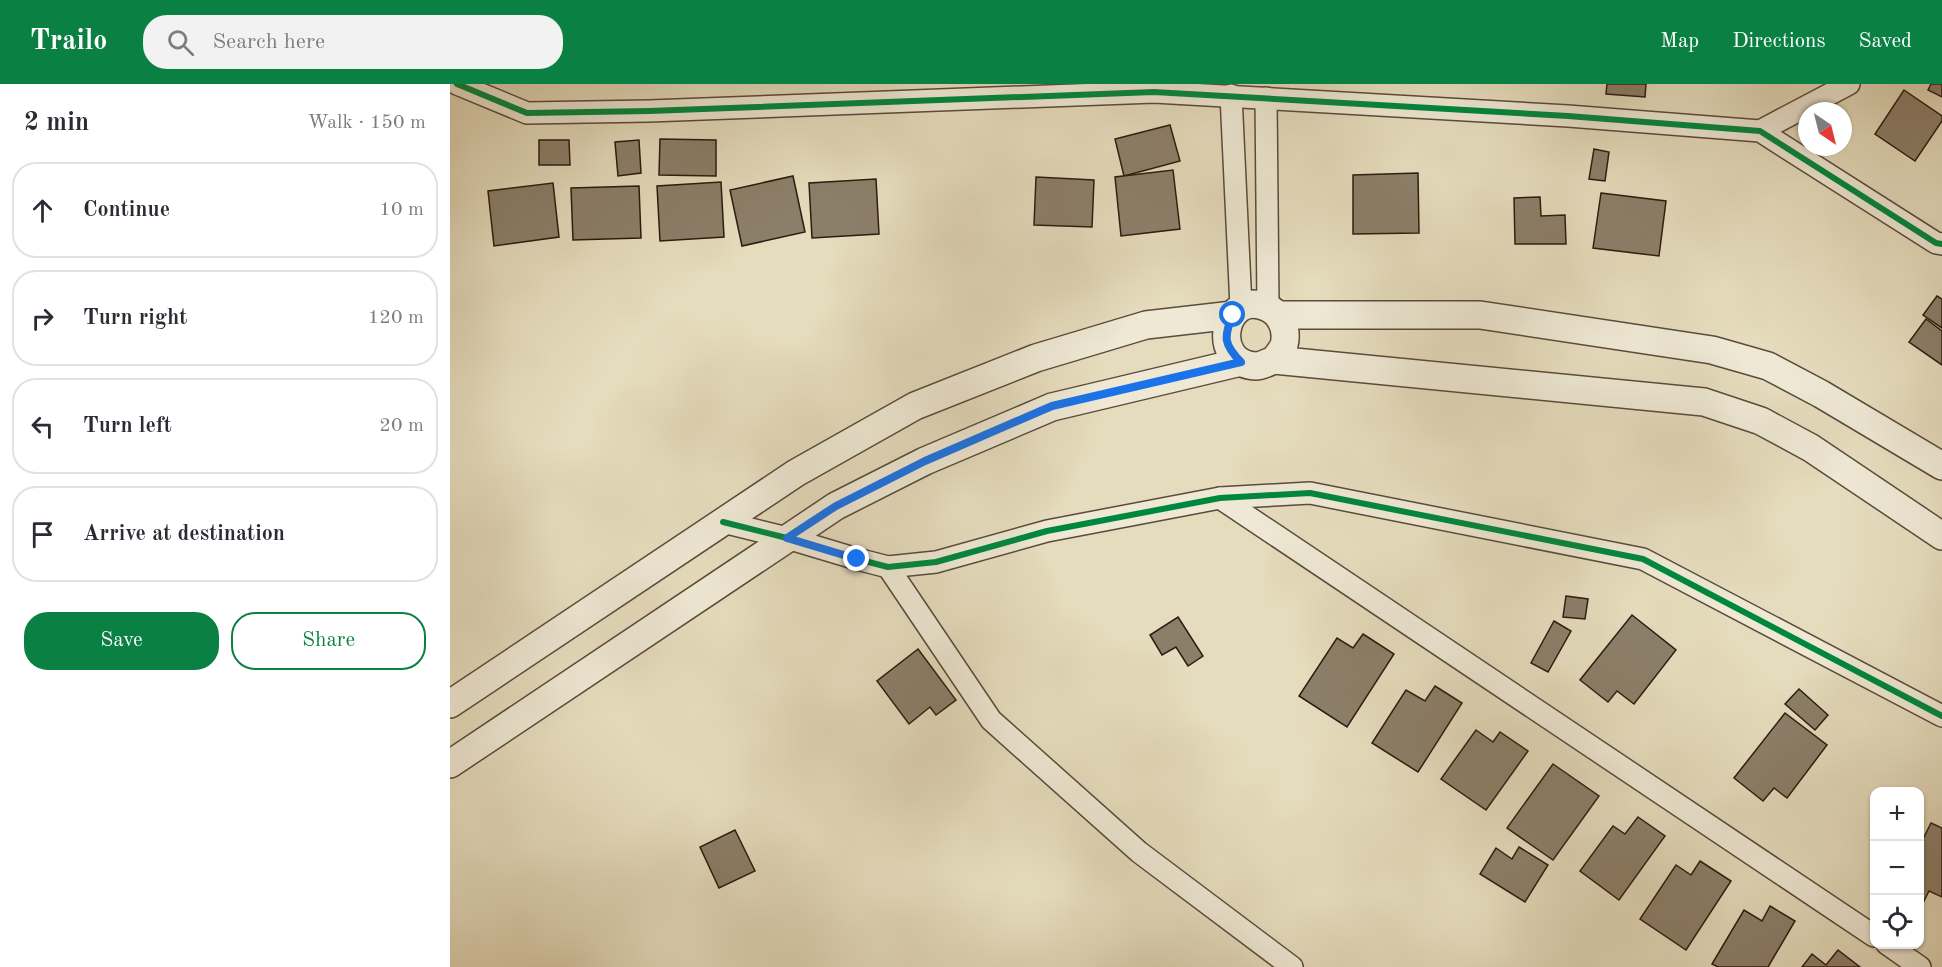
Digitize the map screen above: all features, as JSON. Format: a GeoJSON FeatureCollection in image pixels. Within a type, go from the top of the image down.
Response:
{"type":"FeatureCollection","features":[{"type":"Feature","properties":{"kind":"street"},"geometry":{"type":"LineString","coordinates":[[456,84],[527,113],[650,111],[1154,92],[1568,116],[1760,131],[1936,243],[1942,244]]}},
{"type":"Feature","properties":{"kind":"street"},"geometry":{"type":"LineString","coordinates":[[1760,131],[1850,84]]}},
{"type":"Feature","properties":{"kind":"street"},"geometry":{"type":"LineString","coordinates":[[1231,95],[1237,311],[1226,331],[1228,349],[1241,362]]}},
{"type":"Feature","properties":{"kind":"street"},"geometry":{"type":"LineString","coordinates":[[1266,98],[1273,311],[1286,330],[1284,347],[1274,360]]}},
{"type":"Feature","properties":{"kind":"street"},"geometry":{"type":"LineString","coordinates":[[450,704],[796,473],[915,406],[1036,358],[1146,325],[1237,311],[1254,304],[1273,311],[1480,315],[1712,350],[1768,366],[1821,394],[1942,466]]}},
{"type":"Feature","properties":{"kind":"street"},"geometry":{"type":"LineString","coordinates":[[450,764],[836,506],[885,481],[925,461],[1052,406],[1241,362],[1258,366],[1274,360],[1704,402],[1761,421],[1811,448],[1942,536]]}},
{"type":"Feature","properties":{"kind":"street"},"geometry":{"type":"LineString","coordinates":[[723,522],[888,567],[936,562],[1047,531],[1220,498],[1310,493],[1643,559],[1942,716]]}},
{"type":"Feature","properties":{"kind":"street"},"geometry":{"type":"LineString","coordinates":[[1220,498],[1870,933]]}},
{"type":"Feature","properties":{"kind":"street"},"geometry":{"type":"LineString","coordinates":[[888,567],[991,720],[1139,852],[1292,967]]}},
{"type":"Feature","properties":{"kind":"street"},"geometry":{"type":"LineString","coordinates":[[1893,949],[1920,967]]}},
{"type":"Feature","properties":{"kind":"building"},"geometry":{"type":"Polygon","coordinates":[[[1607,84],[1646,84],[1645,97],[1606,94],[1607,84]]]}},
{"type":"Feature","properties":{"kind":"building"},"geometry":{"type":"Polygon","coordinates":[[[1931,84],[1942,84],[1942,97],[1928,90],[1931,84]]]}},
{"type":"Feature","properties":{"kind":"building"},"geometry":{"type":"Polygon","coordinates":[[[1904,90],[1942,116],[1942,121],[1915,161],[1875,134],[1904,90]]]}},
{"type":"Feature","properties":{"kind":"building"},"geometry":{"type":"Polygon","coordinates":[[[1170,125],[1180,161],[1124,176],[1115,139],[1170,125]]]}},
{"type":"Feature","properties":{"kind":"building"},"geometry":{"type":"Polygon","coordinates":[[[660,139],[716,140],[716,176],[659,175],[660,139]]]}},
{"type":"Feature","properties":{"kind":"building"},"geometry":{"type":"Polygon","coordinates":[[[539,140],[569,140],[570,165],[539,165],[539,140]]]}},
{"type":"Feature","properties":{"kind":"building"},"geometry":{"type":"Polygon","coordinates":[[[639,140],[641,173],[618,176],[615,142],[639,140]]]}},
{"type":"Feature","properties":{"kind":"building"},"geometry":{"type":"Polygon","coordinates":[[[1594,149],[1609,152],[1605,181],[1589,179],[1594,149]]]}},
{"type":"Feature","properties":{"kind":"building"},"geometry":{"type":"Polygon","coordinates":[[[1173,170],[1180,229],[1121,236],[1115,177],[1173,170]]]}},
{"type":"Feature","properties":{"kind":"building"},"geometry":{"type":"Polygon","coordinates":[[[1418,173],[1419,233],[1353,234],[1353,175],[1418,173]]]}},
{"type":"Feature","properties":{"kind":"building"},"geometry":{"type":"Polygon","coordinates":[[[793,176],[805,232],[742,246],[730,190],[793,176]]]}},
{"type":"Feature","properties":{"kind":"building"},"geometry":{"type":"Polygon","coordinates":[[[1036,177],[1094,180],[1092,227],[1034,225],[1036,177]]]}},
{"type":"Feature","properties":{"kind":"building"},"geometry":{"type":"Polygon","coordinates":[[[876,179],[879,234],[812,238],[809,183],[876,179]]]}},
{"type":"Feature","properties":{"kind":"building"},"geometry":{"type":"Polygon","coordinates":[[[721,182],[724,237],[660,241],[657,186],[721,182]]]}},
{"type":"Feature","properties":{"kind":"building"},"geometry":{"type":"Polygon","coordinates":[[[553,183],[559,237],[494,246],[488,191],[553,183]]]}},
{"type":"Feature","properties":{"kind":"building"},"geometry":{"type":"Polygon","coordinates":[[[639,186],[641,238],[573,240],[571,188],[639,186]]]}},
{"type":"Feature","properties":{"kind":"building"},"geometry":{"type":"Polygon","coordinates":[[[1601,193],[1666,201],[1659,256],[1593,248],[1601,193]]]}},
{"type":"Feature","properties":{"kind":"building"},"geometry":{"type":"Polygon","coordinates":[[[1540,197],[1541,216],[1565,215],[1566,244],[1515,244],[1514,198],[1540,197]]]}},
{"type":"Feature","properties":{"kind":"building"},"geometry":{"type":"Polygon","coordinates":[[[1937,296],[1942,299],[1942,328],[1923,315],[1937,296]]]}},
{"type":"Feature","properties":{"kind":"building"},"geometry":{"type":"Polygon","coordinates":[[[1926,319],[1942,331],[1942,365],[1909,342],[1926,319]]]}},
{"type":"Feature","properties":{"kind":"building"},"geometry":{"type":"Polygon","coordinates":[[[1566,596],[1588,599],[1585,619],[1563,617],[1566,596]]]}},
{"type":"Feature","properties":{"kind":"building"},"geometry":{"type":"Polygon","coordinates":[[[1632,615],[1676,650],[1634,704],[1617,691],[1608,702],[1580,680],[1632,615]]]}},
{"type":"Feature","properties":{"kind":"building"},"geometry":{"type":"Polygon","coordinates":[[[1178,617],[1203,656],[1188,666],[1176,647],[1162,655],[1150,635],[1178,617]]]}},
{"type":"Feature","properties":{"kind":"building"},"geometry":{"type":"Polygon","coordinates":[[[1554,621],[1571,631],[1548,672],[1531,663],[1554,621]]]}},
{"type":"Feature","properties":{"kind":"building"},"geometry":{"type":"Polygon","coordinates":[[[1363,634],[1394,654],[1347,727],[1299,696],[1337,638],[1353,648],[1363,634]]]}},
{"type":"Feature","properties":{"kind":"building"},"geometry":{"type":"Polygon","coordinates":[[[918,649],[956,700],[936,715],[930,707],[909,724],[877,681],[918,649]]]}},
{"type":"Feature","properties":{"kind":"building"},"geometry":{"type":"Polygon","coordinates":[[[1435,686],[1462,703],[1418,772],[1372,743],[1406,690],[1425,701],[1435,686]]]}},
{"type":"Feature","properties":{"kind":"building"},"geometry":{"type":"Polygon","coordinates":[[[1799,689],[1828,715],[1815,730],[1785,704],[1799,689]]]}},
{"type":"Feature","properties":{"kind":"building"},"geometry":{"type":"Polygon","coordinates":[[[1785,713],[1827,745],[1787,798],[1774,788],[1763,801],[1734,778],[1785,713]]]}},
{"type":"Feature","properties":{"kind":"building"},"geometry":{"type":"Polygon","coordinates":[[[1476,730],[1493,742],[1500,732],[1528,751],[1486,810],[1441,779],[1476,730]]]}},
{"type":"Feature","properties":{"kind":"building"},"geometry":{"type":"Polygon","coordinates":[[[1553,764],[1599,796],[1553,860],[1507,828],[1553,764]]]}},
{"type":"Feature","properties":{"kind":"building"},"geometry":{"type":"Polygon","coordinates":[[[1638,817],[1665,836],[1619,900],[1580,871],[1613,826],[1625,834],[1638,817]]]}},
{"type":"Feature","properties":{"kind":"building"},"geometry":{"type":"Polygon","coordinates":[[[1931,823],[1942,828],[1942,897],[1929,891],[1924,901],[1924,841],[1931,823]]]}},
{"type":"Feature","properties":{"kind":"building"},"geometry":{"type":"Polygon","coordinates":[[[735,830],[755,871],[719,888],[700,847],[735,830]]]}},
{"type":"Feature","properties":{"kind":"building"},"geometry":{"type":"Polygon","coordinates":[[[1519,847],[1548,865],[1525,902],[1480,874],[1496,848],[1512,859],[1519,847]]]}},
{"type":"Feature","properties":{"kind":"building"},"geometry":{"type":"Polygon","coordinates":[[[1700,861],[1731,881],[1686,950],[1640,919],[1676,865],[1691,875],[1700,861]]]}},
{"type":"Feature","properties":{"kind":"building"},"geometry":{"type":"Polygon","coordinates":[[[1770,906],[1795,921],[1768,967],[1718,967],[1712,964],[1744,910],[1762,921],[1770,906]]]}},
{"type":"Feature","properties":{"kind":"building"},"geometry":{"type":"Polygon","coordinates":[[[1838,950],[1860,967],[1802,967],[1812,954],[1826,965],[1838,950]]]}},
{"type":"Feature","properties":{"kind":"cycle path"},"geometry":{"type":"LineString","coordinates":[[457,84],[527,113],[649,111],[1154,92],[1568,116],[1760,131],[1936,243],[1942,244]]}},
{"type":"Feature","properties":{"kind":"cycle path"},"geometry":{"type":"LineString","coordinates":[[723,522],[888,567],[936,562],[1047,531],[1220,498],[1310,493],[1643,559],[1942,716]]}},
{"type":"Feature","properties":{"kind":"route"},"geometry":{"type":"LineString","coordinates":[[857,559],[787,538],[836,506],[925,461],[1052,406],[1241,362],[1228,349],[1226,331],[1233,315]]}}]}
